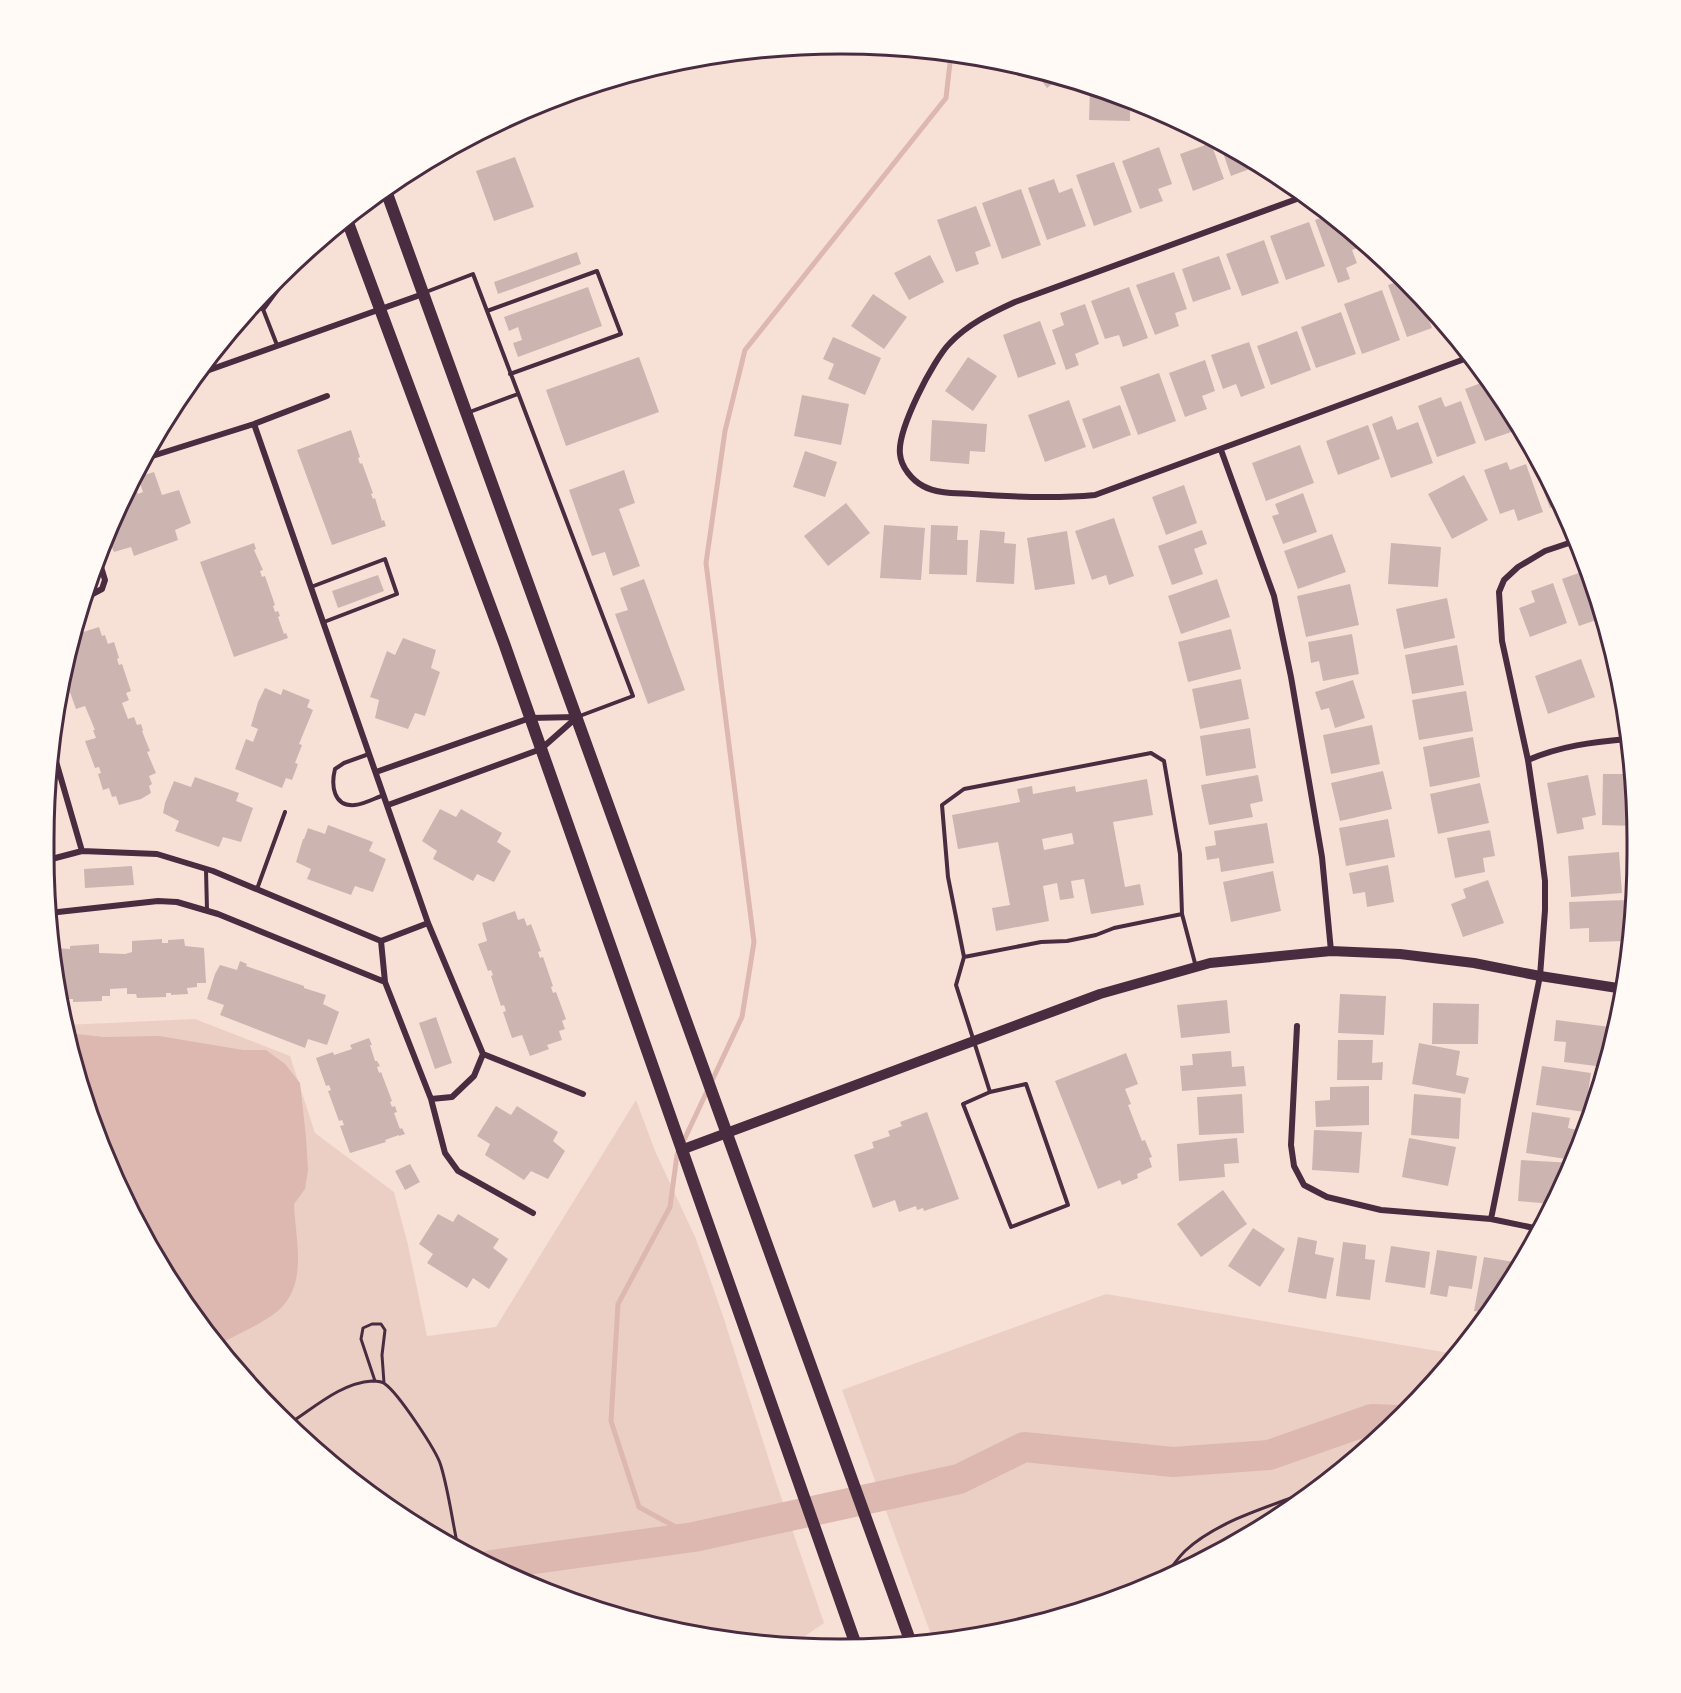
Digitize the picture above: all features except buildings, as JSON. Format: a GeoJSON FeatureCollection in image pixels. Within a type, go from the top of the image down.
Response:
{"type":"FeatureCollection","features":[{"type":"Feature","properties":{"kind":"main road"},"geometry":{"type":"LineString","coordinates":[[389,198],[909,1635]]}},
{"type":"Feature","properties":{"kind":"main road"},"geometry":{"type":"LineString","coordinates":[[349,228],[541,748],[854,1638]]}},
{"type":"Feature","properties":{"kind":"street"},"geometry":{"type":"LineString","coordinates":[[1295,200],[1015,302],[969,325],[948,344],[920,390],[901,440],[900,454],[906,472],[922,486],[945,492],[1062,498],[1095,495],[1462,360]]}},
{"type":"Feature","properties":{"kind":"street"},"geometry":{"type":"LineString","coordinates":[[212,369],[423,293]]}},
{"type":"Feature","properties":{"kind":"street"},"geometry":{"type":"LineString","coordinates":[[155,455],[254,424],[327,396]]}},
{"type":"Feature","properties":{"kind":"street"},"geometry":{"type":"LineString","coordinates":[[254,424],[428,923],[483,1054],[474,1076],[452,1097],[431,1099]]}},
{"type":"Feature","properties":{"kind":"street"},"geometry":{"type":"LineString","coordinates":[[1221,450],[1274,596],[1291,677],[1322,857],[1331,951]]}},
{"type":"Feature","properties":{"kind":"street"},"geometry":{"type":"LineString","coordinates":[[1491,1219],[1539,976],[1545,910],[1545,881],[1528,760],[1502,641],[1499,592],[1504,580],[1518,567],[1545,551],[1568,543]]}},
{"type":"Feature","properties":{"kind":"street"},"geometry":{"type":"LineString","coordinates":[[94,593],[102,589],[105,580],[102,571]]}},
{"type":"Feature","properties":{"kind":"street"},"geometry":{"type":"LineString","coordinates":[[376,772],[530,718],[576,717]]}},
{"type":"Feature","properties":{"kind":"street"},"geometry":{"type":"LineString","coordinates":[[388,805],[541,748],[576,717]]}},
{"type":"Feature","properties":{"kind":"street"},"geometry":{"type":"LineString","coordinates":[[1528,760],[1549,750],[1620,740]]}},
{"type":"Feature","properties":{"kind":"street"},"geometry":{"type":"LineString","coordinates":[[58,768],[82,851]]}},
{"type":"Feature","properties":{"kind":"street"},"geometry":{"type":"LineString","coordinates":[[54,858],[82,851],[157,854],[206,869],[381,941],[428,923]]}},
{"type":"Feature","properties":{"kind":"street"},"geometry":{"type":"LineString","coordinates":[[57,912],[158,901],[177,902],[207,911],[385,982]]}},
{"type":"Feature","properties":{"kind":"street"},"geometry":{"type":"LineString","coordinates":[[381,941],[385,982],[431,1099],[445,1153],[458,1171],[533,1213]]}},
{"type":"Feature","properties":{"kind":"street"},"geometry":{"type":"LineString","coordinates":[[681,1150],[1100,994],[1210,963],[1331,951],[1400,954],[1474,963],[1615,988]]}},
{"type":"Feature","properties":{"kind":"street"},"geometry":{"type":"LineString","coordinates":[[1297,1026],[1291,1145],[1294,1166],[1304,1185],[1327,1197],[1381,1210],[1491,1219],[1532,1227]]}},
{"type":"Feature","properties":{"kind":"street"},"geometry":{"type":"LineString","coordinates":[[483,1054],[583,1094]]}},
{"type":"Feature","properties":{"kind":"lane"},"geometry":{"type":"LineString","coordinates":[[487,311],[597,271],[621,334],[510,374]]}},
{"type":"Feature","properties":{"kind":"lane"},"geometry":{"type":"LineString","coordinates":[[423,293],[473,274],[633,696],[576,717]]}},
{"type":"Feature","properties":{"kind":"lane"},"geometry":{"type":"LineString","coordinates":[[275,294],[263,310],[277,345]]}},
{"type":"Feature","properties":{"kind":"lane"},"geometry":{"type":"LineString","coordinates":[[466,413],[518,394]]}},
{"type":"Feature","properties":{"kind":"lane"},"geometry":{"type":"LineString","coordinates":[[311,587],[385,559],[397,594],[324,622]]}},
{"type":"Feature","properties":{"kind":"lane"},"geometry":{"type":"LineString","coordinates":[[990,1092],[956,985],[964,957],[948,877],[942,805],[964,789],[1151,753],[1164,761],[1180,854],[1182,914],[1196,967]]}},
{"type":"Feature","properties":{"kind":"lane"},"geometry":{"type":"LineString","coordinates":[[370,754],[335,769],[332,782],[334,794],[341,802],[354,805],[384,795]]}},
{"type":"Feature","properties":{"kind":"lane"},"geometry":{"type":"LineString","coordinates":[[257,889],[285,812]]}},
{"type":"Feature","properties":{"kind":"lane"},"geometry":{"type":"LineString","coordinates":[[206,869],[207,911]]}},
{"type":"Feature","properties":{"kind":"lane"},"geometry":{"type":"LineString","coordinates":[[964,957],[1041,942],[1067,941],[1096,935],[1114,928],[1182,914]]}},
{"type":"Feature","properties":{"kind":"lane"},"geometry":{"type":"LineString","coordinates":[[1026,1084],[1068,1205],[1011,1227],[963,1104],[990,1092],[1026,1084]]}},
{"type":"Feature","properties":{"kind":"path"},"geometry":{"type":"LineString","coordinates":[[375,1381],[361,1339],[363,1328],[372,1324],[381,1324],[385,1330],[382,1355],[384,1383],[408,1411],[441,1464],[456,1539]]}},
{"type":"Feature","properties":{"kind":"path"},"geometry":{"type":"LineString","coordinates":[[295,1419],[347,1388],[375,1381],[384,1383]]}},
{"type":"Feature","properties":{"kind":"path"},"geometry":{"type":"LineString","coordinates":[[1175,1564],[1185,1552],[1215,1530],[1285,1500]]}},
{"type":"Feature","properties":{"kind":"shaded area"},"geometry":{"type":"Polygon","coordinates":[[[195,1019],[290,1056],[315,1133],[394,1192],[408,1245],[427,1336],[496,1327],[636,1100],[655,1151],[696,1239],[824,1623],[803,1638],[738,1632],[687,1624],[588,1597],[493,1558],[447,1534],[362,1476],[284,1409],[249,1371],[217,1331],[159,1246],[114,1153],[96,1105],[73,1025],[195,1019]]]}},
{"type":"Feature","properties":{"kind":"shaded area"},"geometry":{"type":"Polygon","coordinates":[[[76,1034],[104,1037],[159,1036],[243,1050],[266,1050],[285,1064],[300,1083],[308,1170],[305,1189],[294,1204],[298,1258],[295,1285],[276,1313],[225,1341],[159,1246],[114,1153],[96,1105],[76,1034]]]}},
{"type":"Feature","properties":{"kind":"shaded area"},"geometry":{"type":"Polygon","coordinates":[[[1106,1294],[1447,1353],[1397,1409],[1359,1444],[1319,1476],[1234,1534],[1141,1579],[1093,1597],[994,1624],[931,1633],[842,1390],[1106,1294]]]}},
{"type":"Feature","properties":{"kind":"waterway"},"geometry":{"type":"LineString","coordinates":[[694,1537],[639,1507],[611,1421],[618,1304],[670,1207],[677,1155],[742,1017],[754,942],[706,563],[725,431],[745,350],[946,98],[950,62]]}},
{"type":"Feature","properties":{"kind":"waterway"},"geometry":{"type":"LineString","coordinates":[[504,1563],[694,1537],[959,1479],[1024,1447],[1173,1462],[1269,1455],[1372,1419],[1386,1420]]}}]}
